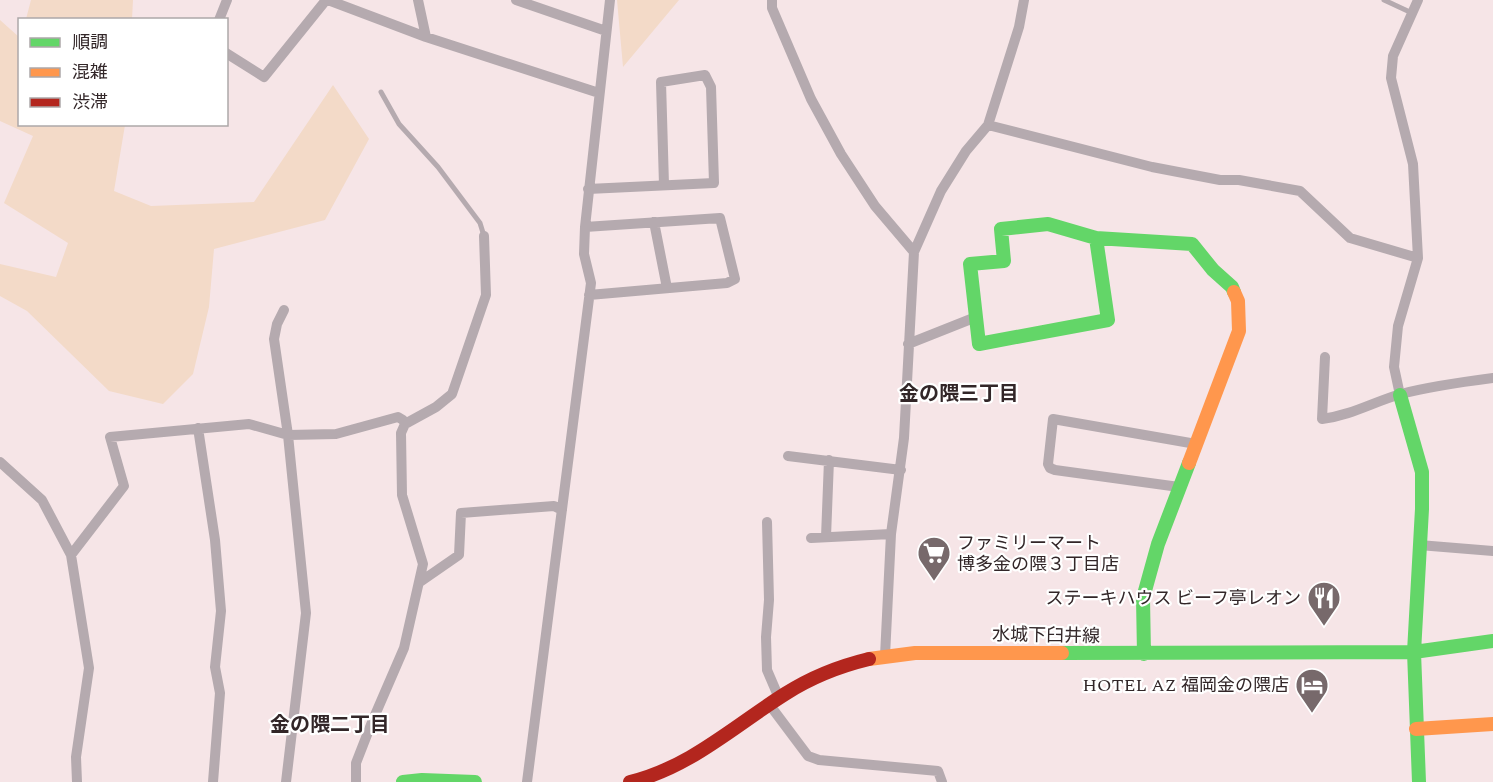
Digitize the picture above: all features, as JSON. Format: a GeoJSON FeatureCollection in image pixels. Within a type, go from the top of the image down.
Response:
{"type":"FeatureCollection","features":[{"type":"Feature","properties":{"kind":"street"},"geometry":{"type":"LineString","coordinates":[[220,18],[227,0]]}},
{"type":"Feature","properties":{"kind":"street"},"geometry":{"type":"LineString","coordinates":[[228,54],[264,76],[327,0],[426,37],[599,93]]}},
{"type":"Feature","properties":{"kind":"street"},"geometry":{"type":"LineString","coordinates":[[418,0],[426,37]]}},
{"type":"Feature","properties":{"kind":"street"},"geometry":{"type":"LineString","coordinates":[[516,0],[606,31]]}},
{"type":"Feature","properties":{"kind":"street"},"geometry":{"type":"LineString","coordinates":[[527,782],[591,283],[584,254],[585,227],[610,0]]}},
{"type":"Feature","properties":{"kind":"street"},"geometry":{"type":"LineString","coordinates":[[772,0],[772,8],[821,118],[875,206],[914,252]]}},
{"type":"Feature","properties":{"kind":"street"},"geometry":{"type":"LineString","coordinates":[[885,656],[891,534],[904,438],[914,252],[941,191],[966,151],[988,125],[1019,27],[1024,0]]}},
{"type":"Feature","properties":{"kind":"street"},"geometry":{"type":"LineString","coordinates":[[1418,0],[1393,56],[1391,78],[1413,164],[1418,258],[1398,326],[1394,367],[1422,472],[1414,652],[1419,782]]}},
{"type":"Feature","properties":{"kind":"street"},"geometry":{"type":"LineString","coordinates":[[588,189],[714,183],[711,87],[705,75],[661,82],[664,185]]}},
{"type":"Feature","properties":{"kind":"street"},"geometry":{"type":"LineString","coordinates":[[988,125],[1152,167],[1220,180],[1239,180],[1300,191],[1350,238],[1418,258]]}},
{"type":"Feature","properties":{"kind":"street"},"geometry":{"type":"LineString","coordinates":[[585,227],[720,218],[735,279],[727,283],[589,296]]}},
{"type":"Feature","properties":{"kind":"street"},"geometry":{"type":"LineString","coordinates":[[654,222],[667,288]]}},
{"type":"Feature","properties":{"kind":"street"},"geometry":{"type":"LineString","coordinates":[[1096,238],[1108,320],[979,344],[970,264],[1004,261],[1001,230],[1048,224],[1096,238],[1192,244],[1213,270],[1232,287],[1238,301],[1239,331],[1158,544],[1143,598],[1144,654]]}},
{"type":"Feature","properties":{"kind":"street"},"geometry":{"type":"LineString","coordinates":[[356,782],[356,763],[404,648],[423,564],[402,495],[401,434],[405,424],[436,407],[452,394],[486,295],[484,236]]}},
{"type":"Feature","properties":{"kind":"street"},"geometry":{"type":"LineString","coordinates":[[284,310],[277,324],[274,339],[288,435],[306,613],[286,782]]}},
{"type":"Feature","properties":{"kind":"street"},"geometry":{"type":"LineString","coordinates":[[908,344],[976,317]]}},
{"type":"Feature","properties":{"kind":"street"},"geometry":{"type":"LineString","coordinates":[[1324,357],[1322,419],[1344,416],[1400,394],[1438,385],[1493,378]]}},
{"type":"Feature","properties":{"kind":"street"},"geometry":{"type":"LineString","coordinates":[[71,555],[124,486],[110,437],[249,424],[288,435],[336,434],[398,417],[405,424]]}},
{"type":"Feature","properties":{"kind":"street"},"geometry":{"type":"LineString","coordinates":[[1179,487],[1050,468],[1048,464],[1053,419],[1196,444]]}},
{"type":"Feature","properties":{"kind":"street"},"geometry":{"type":"LineString","coordinates":[[198,428],[215,540],[221,611],[215,667],[220,693],[213,782]]}},
{"type":"Feature","properties":{"kind":"street"},"geometry":{"type":"LineString","coordinates":[[788,456],[900,470]]}},
{"type":"Feature","properties":{"kind":"street"},"geometry":{"type":"LineString","coordinates":[[826,537],[829,460]]}},
{"type":"Feature","properties":{"kind":"street"},"geometry":{"type":"LineString","coordinates":[[0,462],[42,500],[71,555],[89,668],[76,757],[77,782]]}},
{"type":"Feature","properties":{"kind":"street"},"geometry":{"type":"LineString","coordinates":[[420,582],[459,555],[461,513],[554,506],[562,510]]}},
{"type":"Feature","properties":{"kind":"street"},"geometry":{"type":"LineString","coordinates":[[767,522],[769,600],[766,637],[767,670],[774,701],[807,756],[819,760],[938,771],[942,782]]}},
{"type":"Feature","properties":{"kind":"street"},"geometry":{"type":"LineString","coordinates":[[811,538],[891,534]]}},
{"type":"Feature","properties":{"kind":"street"},"geometry":{"type":"LineString","coordinates":[[1419,544],[1493,551]]}},
{"type":"Feature","properties":{"kind":"street","name":"水城下臼井線"},"geometry":{"type":"LineString","coordinates":[[630,782],[647,780],[684,762],[774,701],[822,674],[857,662],[885,656],[982,652],[1144,654],[1414,652],[1493,641]]}},
{"type":"Feature","properties":{"kind":"street"},"geometry":{"type":"LineString","coordinates":[[1416,729],[1493,724]]}},
{"type":"Feature","properties":{"kind":"street"},"geometry":{"type":"LineString","coordinates":[[403,782],[423,780],[475,782]]}},
{"type":"Feature","properties":{"kind":"lane"},"geometry":{"type":"LineString","coordinates":[[1384,0],[1413,14]]}},
{"type":"Feature","properties":{"kind":"lane"},"geometry":{"type":"LineString","coordinates":[[381,92],[399,124],[438,167],[480,223],[484,236]]}},
{"type":"Feature","properties":{"kind":"shaded area"},"geometry":{"type":"Polygon","coordinates":[[[31,0],[133,0],[132,18],[26,18],[31,0]]]}},
{"type":"Feature","properties":{"kind":"shaded area"},"geometry":{"type":"Polygon","coordinates":[[[617,0],[679,0],[623,67],[617,0]]]}},
{"type":"Feature","properties":{"kind":"shaded area"},"geometry":{"type":"Polygon","coordinates":[[[0,20],[18,36],[18,126],[125,126],[114,191],[151,206],[254,202],[333,85],[369,139],[325,220],[214,249],[209,307],[193,374],[163,404],[109,391],[27,311],[0,296],[0,264],[56,277],[68,243],[4,203],[33,136],[0,121],[0,20]]]}},
{"type":"Feature","properties":{"kind":"traffic: fast"},"geometry":{"type":"LineString","coordinates":[[1096,238],[1108,320],[979,344],[970,264],[1004,261],[1001,229],[1048,224],[1096,238],[1192,244],[1234,292]]}},
{"type":"Feature","properties":{"kind":"traffic: fast"},"geometry":{"type":"LineString","coordinates":[[1400,395],[1422,472],[1414,652],[1419,782]]}},
{"type":"Feature","properties":{"kind":"traffic: fast"},"geometry":{"type":"LineString","coordinates":[[1144,654],[1143,598],[1158,544],[1189,463]]}},
{"type":"Feature","properties":{"kind":"traffic: fast"},"geometry":{"type":"LineString","coordinates":[[1062,653],[1414,652],[1493,641]]}},
{"type":"Feature","properties":{"kind":"traffic: fast"},"geometry":{"type":"LineString","coordinates":[[403,782],[422,780],[475,782]]}},
{"type":"Feature","properties":{"kind":"traffic: slow"},"geometry":{"type":"LineString","coordinates":[[1189,463],[1239,331],[1238,301],[1234,292]]}},
{"type":"Feature","properties":{"kind":"traffic: slow"},"geometry":{"type":"LineString","coordinates":[[869,659],[915,653],[1062,653]]}},
{"type":"Feature","properties":{"kind":"traffic: slow"},"geometry":{"type":"LineString","coordinates":[[1416,729],[1493,724]]}},
{"type":"Feature","properties":{"kind":"traffic: jam"},"geometry":{"type":"LineString","coordinates":[[630,782],[652,776],[692,756],[805,683],[836,669],[869,659]]}},
{"type":"Feature","properties":{"kind":"place","name":"ファミリーマート 博多金の隈３丁目店"},"geometry":{"type":"Point","coordinates":[934,582]}},
{"type":"Feature","properties":{"kind":"place","name":"ステーキハウス ビーフ亭レオン"},"geometry":{"type":"Point","coordinates":[1324,627]}},
{"type":"Feature","properties":{"kind":"place","name":"HOTEL AZ 福岡金の隈店"},"geometry":{"type":"Point","coordinates":[1312,714]}},
{"type":"Feature","properties":{"kind":"district","name":"金の隈三丁目"},"geometry":{"type":"Point","coordinates":[959,393]}},
{"type":"Feature","properties":{"kind":"district","name":"金の隈二丁目"},"geometry":{"type":"Point","coordinates":[330,724]}}]}
